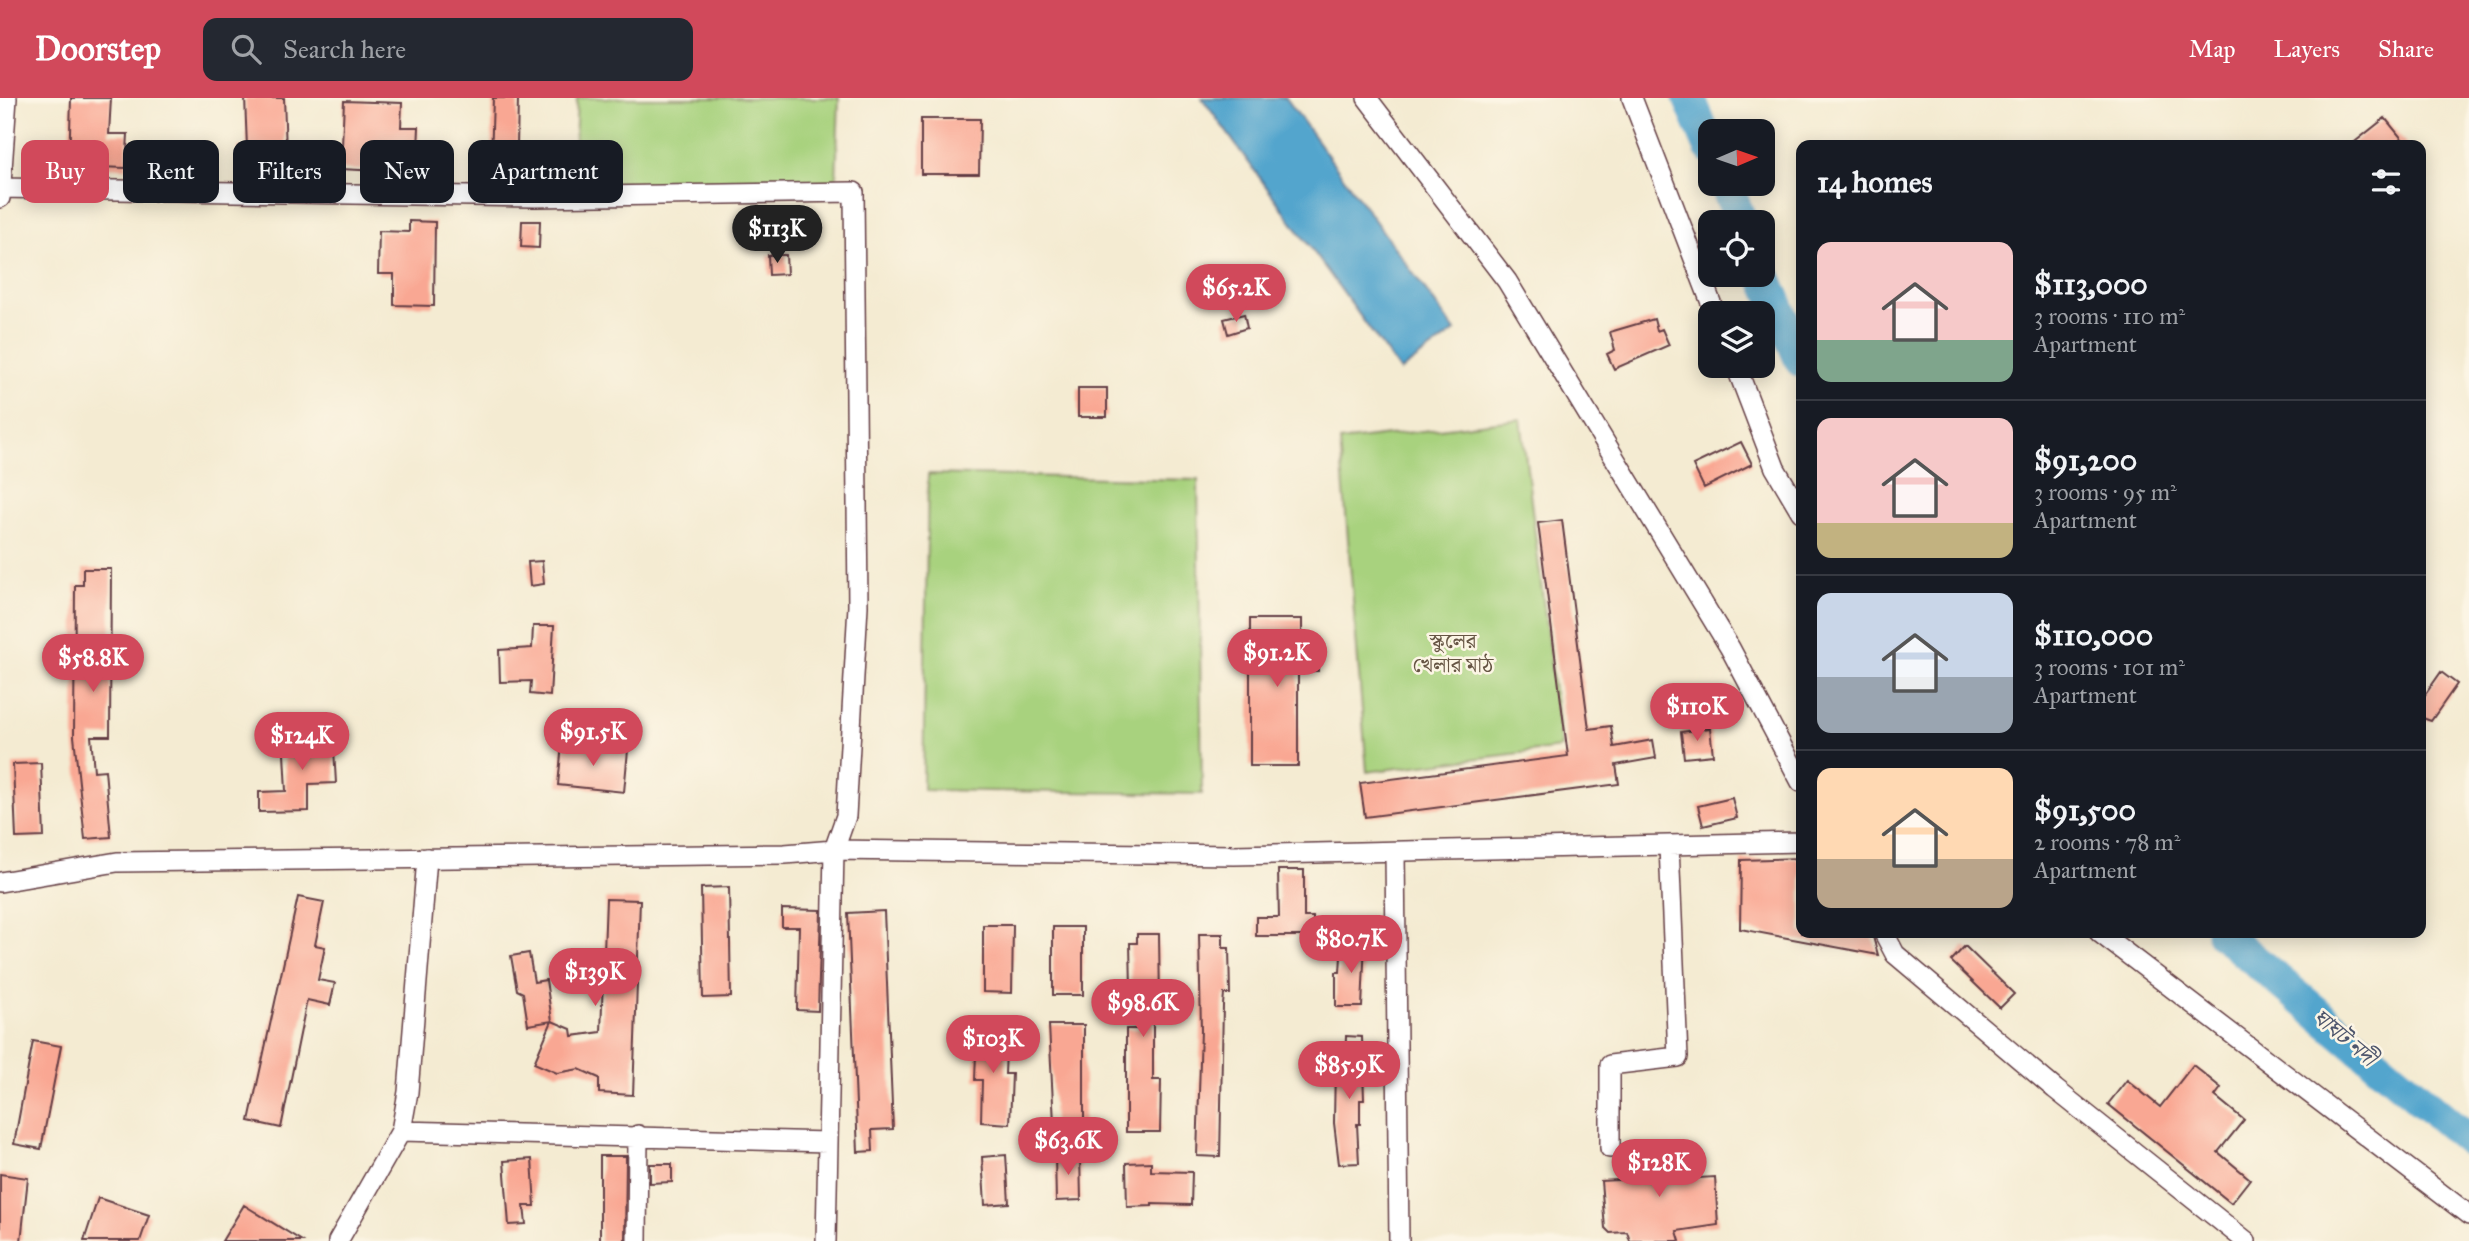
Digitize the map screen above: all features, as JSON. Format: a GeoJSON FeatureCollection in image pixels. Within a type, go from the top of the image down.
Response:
{"type":"FeatureCollection","features":[{"type":"Feature","properties":{"kind":"street"},"geometry":{"type":"LineString","coordinates":[[7,98],[1,193],[535,197],[854,192],[858,606],[846,816],[834,850],[826,1241]]}},
{"type":"Feature","properties":{"kind":"street"},"geometry":{"type":"LineString","coordinates":[[1367,98],[1507,281],[1730,648],[1796,773]]}},
{"type":"Feature","properties":{"kind":"street"},"geometry":{"type":"LineString","coordinates":[[1632,98],[1710,301]]}},
{"type":"Feature","properties":{"kind":"street"},"geometry":{"type":"LineString","coordinates":[[1741,378],[1775,468],[1796,504]]}},
{"type":"Feature","properties":{"kind":"street"},"geometry":{"type":"LineString","coordinates":[[0,882],[117,862],[785,854],[834,850],[1234,855],[1796,842]]}},
{"type":"Feature","properties":{"kind":"street"},"geometry":{"type":"LineString","coordinates":[[1610,1149],[1610,1065],[1678,1057],[1669,846]]}},
{"type":"Feature","properties":{"kind":"street"},"geometry":{"type":"LineString","coordinates":[[1395,852],[1399,1241]]}},
{"type":"Feature","properties":{"kind":"street"},"geometry":{"type":"LineString","coordinates":[[338,1241],[401,1131],[408,1092],[427,858]]}},
{"type":"Feature","properties":{"kind":"street"},"geometry":{"type":"LineString","coordinates":[[1887,938],[1895,954],[2055,1089],[2229,1234],[2246,1241]]}},
{"type":"Feature","properties":{"kind":"street"},"geometry":{"type":"LineString","coordinates":[[2107,938],[2469,1215]]}},
{"type":"Feature","properties":{"kind":"street"},"geometry":{"type":"LineString","coordinates":[[401,1131],[827,1142]]}},
{"type":"Feature","properties":{"kind":"street"},"geometry":{"type":"LineString","coordinates":[[637,1241],[638,1136]]}},
{"type":"Feature","properties":{"kind":"green space"},"geometry":{"type":"Polygon","coordinates":[[[577,98],[839,98],[836,184],[623,190],[623,140],[575,140],[577,98]]]}},
{"type":"Feature","properties":{"kind":"green space","name":"স্কুলের খেলার মাঠ"},"geometry":{"type":"Polygon","coordinates":[[[1521,419],[1561,748],[1367,772],[1340,441],[1521,419]]]}},
{"type":"Feature","properties":{"kind":"green space"},"geometry":{"type":"Polygon","coordinates":[[[928,474],[1198,480],[1202,794],[923,790],[928,474]]]}},
{"type":"Feature","properties":{"kind":"water"},"geometry":{"type":"Polygon","coordinates":[[[1202,98],[1286,98],[1455,331],[1400,371],[1202,98]]]}},
{"type":"Feature","properties":{"kind":"building"},"geometry":{"type":"Polygon","coordinates":[[[71,98],[111,98],[109,134],[128,134],[128,140],[123,140],[123,168],[109,167],[109,140],[70,140],[71,98]]]}},
{"type":"Feature","properties":{"kind":"building"},"geometry":{"type":"Polygon","coordinates":[[[245,98],[284,98],[286,140],[247,140],[245,98]]]}},
{"type":"Feature","properties":{"kind":"building"},"geometry":{"type":"Polygon","coordinates":[[[493,98],[518,98],[517,140],[492,140],[493,98]]]}},
{"type":"Feature","properties":{"kind":"building"},"geometry":{"type":"Polygon","coordinates":[[[344,101],[402,103],[401,127],[419,127],[418,140],[360,140],[360,170],[346,169],[346,140],[342,140],[344,101]]]}},
{"type":"Feature","properties":{"kind":"building"},"geometry":{"type":"Polygon","coordinates":[[[2385,118],[2403,140],[2357,140],[2385,118]]]}},
{"type":"Feature","properties":{"kind":"building"},"geometry":{"type":"Polygon","coordinates":[[[921,119],[980,119],[979,174],[921,174],[921,119]]]}},
{"type":"Feature","properties":{"kind":"building"},"geometry":{"type":"Polygon","coordinates":[[[409,221],[435,222],[434,306],[394,305],[394,274],[378,274],[379,231],[409,232],[409,221]]]}},
{"type":"Feature","properties":{"kind":"building"},"geometry":{"type":"Polygon","coordinates":[[[522,221],[540,221],[539,248],[521,247],[522,221]]]}},
{"type":"Feature","properties":{"kind":"building"},"geometry":{"type":"Polygon","coordinates":[[[768,255],[786,255],[787,274],[769,275],[768,255]]]}},
{"type":"Feature","properties":{"kind":"building"},"geometry":{"type":"Polygon","coordinates":[[[1244,314],[1247,328],[1228,334],[1224,319],[1244,314]]]}},
{"type":"Feature","properties":{"kind":"building"},"geometry":{"type":"Polygon","coordinates":[[[1654,319],[1657,331],[1662,329],[1669,345],[1614,369],[1607,354],[1615,350],[1610,332],[1654,319]]]}},
{"type":"Feature","properties":{"kind":"building"},"geometry":{"type":"Polygon","coordinates":[[[1078,388],[1107,388],[1107,417],[1078,417],[1078,388]]]}},
{"type":"Feature","properties":{"kind":"building"},"geometry":{"type":"Polygon","coordinates":[[[1741,442],[1752,464],[1704,488],[1693,465],[1741,442]]]}},
{"type":"Feature","properties":{"kind":"building"},"geometry":{"type":"Polygon","coordinates":[[[1562,520],[1589,729],[1611,726],[1614,747],[1653,740],[1656,758],[1616,765],[1619,784],[1365,817],[1360,783],[1568,756],[1538,523],[1562,520]]]}},
{"type":"Feature","properties":{"kind":"building"},"geometry":{"type":"Polygon","coordinates":[[[542,561],[544,584],[530,586],[528,562],[542,561]]]}},
{"type":"Feature","properties":{"kind":"building"},"geometry":{"type":"Polygon","coordinates":[[[83,569],[111,569],[110,736],[91,736],[94,771],[105,770],[111,837],[85,839],[74,736],[75,585],[83,585],[83,569]]]}},
{"type":"Feature","properties":{"kind":"building"},"geometry":{"type":"Polygon","coordinates":[[[1250,619],[1302,619],[1302,644],[1318,644],[1318,671],[1298,671],[1298,766],[1250,766],[1250,619]]]}},
{"type":"Feature","properties":{"kind":"building"},"geometry":{"type":"Polygon","coordinates":[[[533,626],[554,626],[550,696],[530,694],[531,681],[500,682],[499,650],[532,648],[533,626]]]}},
{"type":"Feature","properties":{"kind":"building"},"geometry":{"type":"Polygon","coordinates":[[[2441,672],[2457,684],[2431,721],[2426,719],[2426,693],[2441,672]]]}},
{"type":"Feature","properties":{"kind":"building"},"geometry":{"type":"Polygon","coordinates":[[[1710,728],[1713,755],[1684,758],[1681,732],[1710,728]]]}},
{"type":"Feature","properties":{"kind":"building"},"geometry":{"type":"Polygon","coordinates":[[[333,732],[336,783],[309,784],[309,811],[259,812],[259,792],[286,791],[283,735],[333,732]]]}},
{"type":"Feature","properties":{"kind":"building"},"geometry":{"type":"Polygon","coordinates":[[[562,744],[628,750],[624,792],[558,785],[562,744]]]}},
{"type":"Feature","properties":{"kind":"building"},"geometry":{"type":"Polygon","coordinates":[[[41,763],[44,837],[16,838],[13,764],[41,763]]]}},
{"type":"Feature","properties":{"kind":"building"},"geometry":{"type":"Polygon","coordinates":[[[1732,798],[1737,818],[1703,826],[1698,806],[1732,798]]]}},
{"type":"Feature","properties":{"kind":"building"},"geometry":{"type":"Polygon","coordinates":[[[1796,858],[1796,938],[1873,938],[1878,955],[1740,929],[1741,860],[1796,858]]]}},
{"type":"Feature","properties":{"kind":"building"},"geometry":{"type":"Polygon","coordinates":[[[1278,870],[1304,870],[1304,917],[1313,917],[1313,936],[1256,936],[1256,917],[1279,917],[1278,870]]]}},
{"type":"Feature","properties":{"kind":"building"},"geometry":{"type":"Polygon","coordinates":[[[729,887],[731,997],[703,998],[701,888],[729,887]]]}},
{"type":"Feature","properties":{"kind":"building"},"geometry":{"type":"Polygon","coordinates":[[[298,897],[324,902],[315,945],[325,947],[318,980],[335,983],[330,1005],[307,1000],[281,1128],[249,1121],[298,897]]]}},
{"type":"Feature","properties":{"kind":"building"},"geometry":{"type":"Polygon","coordinates":[[[606,899],[640,900],[633,1095],[599,1093],[599,1078],[579,1069],[557,1073],[534,1063],[552,1021],[571,1029],[572,1036],[601,1032],[606,899]]]}},
{"type":"Feature","properties":{"kind":"building"},"geometry":{"type":"Polygon","coordinates":[[[782,909],[821,910],[818,1011],[797,1010],[799,927],[782,927],[782,909]]]}},
{"type":"Feature","properties":{"kind":"building"},"geometry":{"type":"Polygon","coordinates":[[[884,911],[893,1129],[872,1130],[873,1151],[858,1152],[848,913],[884,911]]]}},
{"type":"Feature","properties":{"kind":"building"},"geometry":{"type":"Polygon","coordinates":[[[983,925],[1013,925],[1012,993],[983,992],[983,925]]]}},
{"type":"Feature","properties":{"kind":"building"},"geometry":{"type":"Polygon","coordinates":[[[1053,927],[1083,927],[1083,995],[1053,995],[1053,927]]]}},
{"type":"Feature","properties":{"kind":"building"},"geometry":{"type":"Polygon","coordinates":[[[1137,934],[1159,934],[1160,1003],[1153,1003],[1153,1080],[1161,1080],[1160,1132],[1126,1132],[1126,1029],[1138,1029],[1138,989],[1131,989],[1130,943],[1137,943],[1137,934]]]}},
{"type":"Feature","properties":{"kind":"building"},"geometry":{"type":"Polygon","coordinates":[[[1199,934],[1223,934],[1223,948],[1229,948],[1230,994],[1224,994],[1223,1005],[1220,1157],[1197,1156],[1201,1030],[1199,934]]]}},
{"type":"Feature","properties":{"kind":"building"},"geometry":{"type":"Polygon","coordinates":[[[1342,941],[1365,941],[1362,1007],[1336,1007],[1336,972],[1340,972],[1342,941]]]}},
{"type":"Feature","properties":{"kind":"building"},"geometry":{"type":"Polygon","coordinates":[[[1965,946],[2014,994],[2000,1008],[1951,961],[1965,946]]]}},
{"type":"Feature","properties":{"kind":"building"},"geometry":{"type":"Polygon","coordinates":[[[529,953],[534,982],[546,980],[552,1021],[528,1025],[523,993],[517,990],[511,956],[529,953]]]}},
{"type":"Feature","properties":{"kind":"building"},"geometry":{"type":"Polygon","coordinates":[[[1049,1025],[1084,1025],[1084,1123],[1054,1123],[1049,1025]]]}},
{"type":"Feature","properties":{"kind":"building"},"geometry":{"type":"Polygon","coordinates":[[[977,1026],[1007,1028],[1005,1074],[1012,1074],[1010,1124],[981,1122],[982,1080],[975,1080],[977,1026]]]}},
{"type":"Feature","properties":{"kind":"building"},"geometry":{"type":"Polygon","coordinates":[[[1346,1036],[1362,1037],[1364,1100],[1360,1100],[1360,1124],[1357,1124],[1359,1163],[1339,1164],[1334,1123],[1335,1066],[1345,1066],[1346,1036]]]}},
{"type":"Feature","properties":{"kind":"building"},"geometry":{"type":"Polygon","coordinates":[[[33,1041],[61,1046],[41,1149],[14,1144],[33,1041]]]}},
{"type":"Feature","properties":{"kind":"building"},"geometry":{"type":"Polygon","coordinates":[[[2193,1065],[2221,1088],[2215,1096],[2244,1120],[2218,1152],[2250,1179],[2231,1203],[2108,1104],[2127,1080],[2160,1107],[2193,1065]]]}},
{"type":"Feature","properties":{"kind":"building"},"geometry":{"type":"Polygon","coordinates":[[[1681,1148],[1682,1179],[1715,1177],[1718,1225],[1677,1231],[1680,1241],[1630,1241],[1627,1232],[1610,1233],[1605,1228],[1601,1181],[1634,1179],[1633,1149],[1681,1148]]]}},
{"type":"Feature","properties":{"kind":"building"},"geometry":{"type":"Polygon","coordinates":[[[1080,1154],[1081,1200],[1056,1201],[1055,1155],[1080,1154]]]}},
{"type":"Feature","properties":{"kind":"building"},"geometry":{"type":"Polygon","coordinates":[[[1006,1155],[1009,1203],[985,1205],[982,1157],[1006,1155]]]}},
{"type":"Feature","properties":{"kind":"building"},"geometry":{"type":"Polygon","coordinates":[[[600,1156],[626,1156],[625,1241],[600,1241],[600,1156]]]}},
{"type":"Feature","properties":{"kind":"building"},"geometry":{"type":"Polygon","coordinates":[[[532,1159],[535,1206],[524,1206],[526,1224],[509,1225],[504,1161],[532,1159]]]}},
{"type":"Feature","properties":{"kind":"building"},"geometry":{"type":"Polygon","coordinates":[[[1151,1162],[1151,1171],[1192,1172],[1191,1205],[1152,1204],[1127,1207],[1126,1163],[1151,1162]]]}},
{"type":"Feature","properties":{"kind":"building"},"geometry":{"type":"Polygon","coordinates":[[[650,1164],[672,1164],[672,1182],[650,1183],[650,1164]]]}},
{"type":"Feature","properties":{"kind":"building"},"geometry":{"type":"Polygon","coordinates":[[[0,1174],[28,1178],[21,1241],[0,1241],[0,1174]]]}},
{"type":"Feature","properties":{"kind":"building"},"geometry":{"type":"Polygon","coordinates":[[[98,1198],[149,1215],[140,1241],[84,1241],[98,1198]]]}},
{"type":"Feature","properties":{"kind":"building"},"geometry":{"type":"Polygon","coordinates":[[[244,1205],[302,1241],[222,1241],[244,1205]]]}},
{"type":"Feature","properties":{"kind":"waterway","name":"ঘাঘট নদী"},"geometry":{"type":"LineString","coordinates":[[1689,98],[1698,119]]}},
{"type":"Feature","properties":{"kind":"waterway","name":"ঘাঘট নদী"},"geometry":{"type":"LineString","coordinates":[[1730,196],[1737,210]]}},
{"type":"Feature","properties":{"kind":"waterway","name":"ঘাঘট নদী"},"geometry":{"type":"LineString","coordinates":[[1769,287],[1796,349]]}},
{"type":"Feature","properties":{"kind":"waterway","name":"ঘাঘট নদী"},"geometry":{"type":"LineString","coordinates":[[2228,938],[2469,1140]]}}]}
